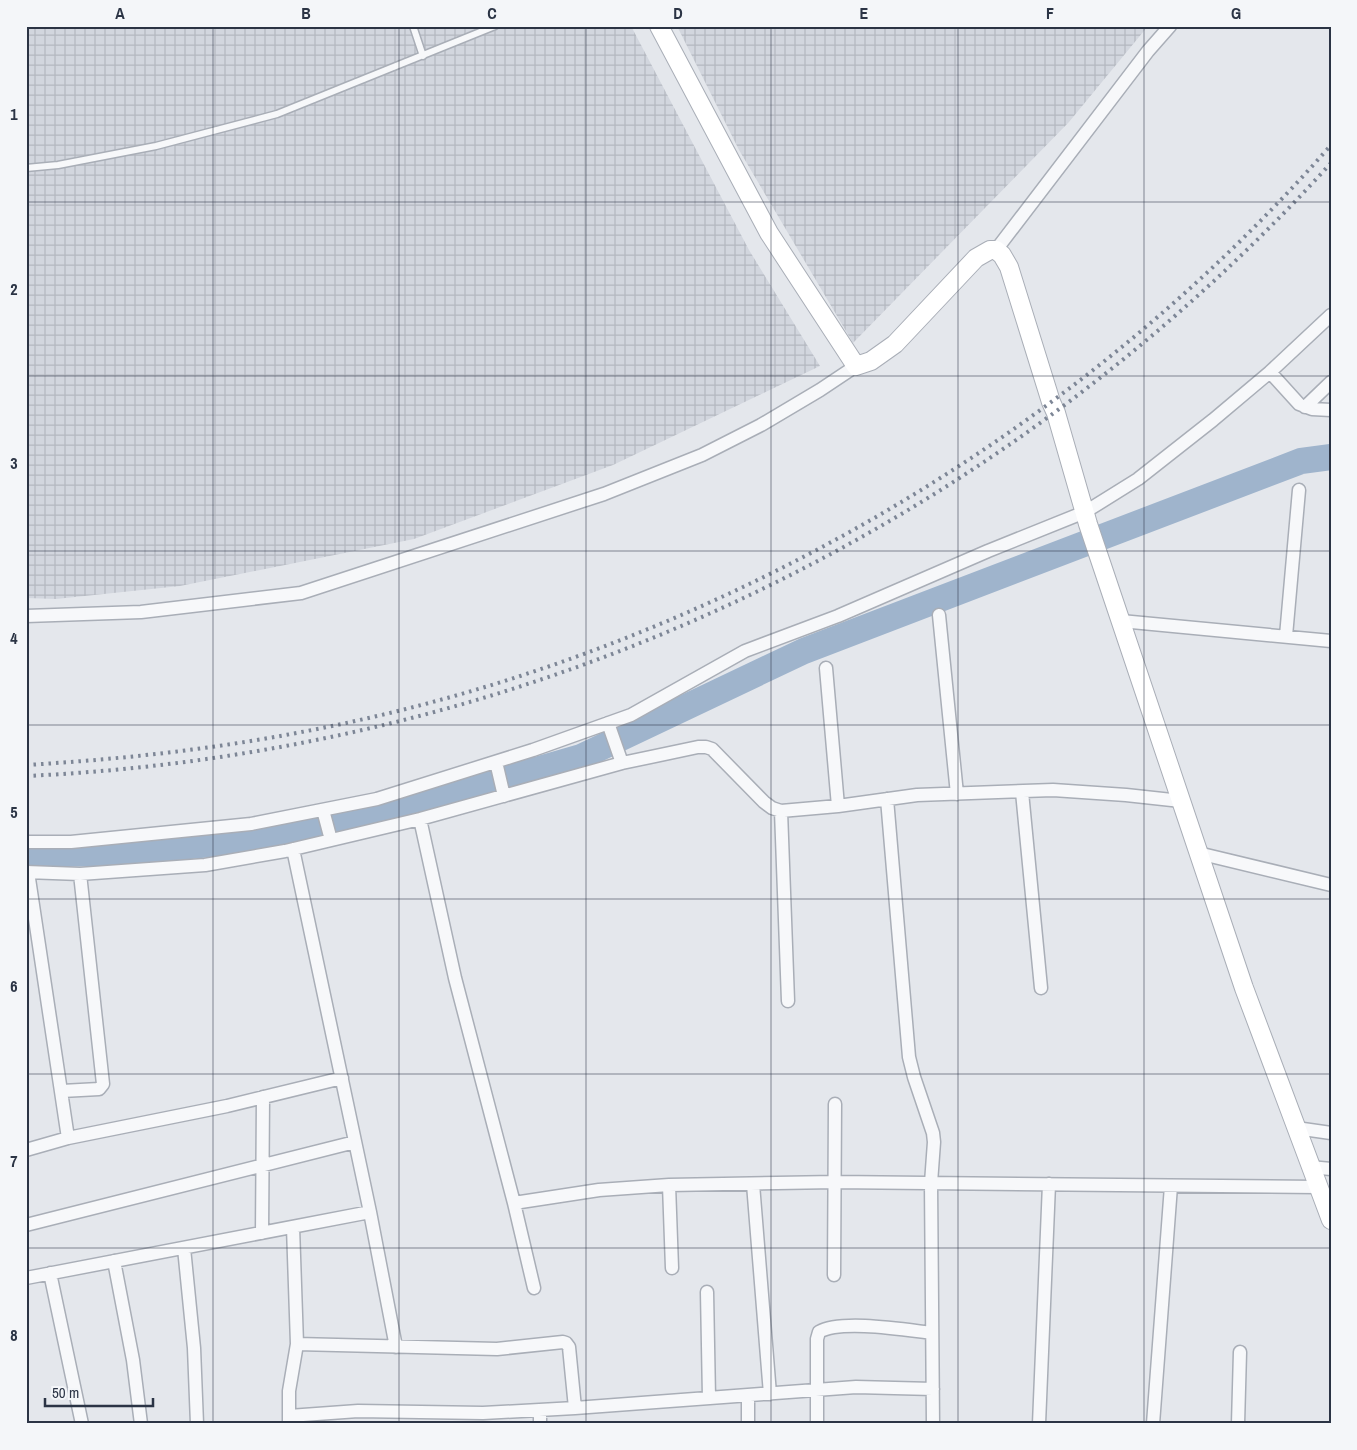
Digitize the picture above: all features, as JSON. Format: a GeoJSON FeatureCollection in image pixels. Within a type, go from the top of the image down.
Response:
{"type":"FeatureCollection","features":[{"type":"Feature","properties":{"kind":"street"},"geometry":{"type":"LineString","coordinates":[[660,26],[770,233],[856,366]]}},
{"type":"Feature","properties":{"kind":"street"},"geometry":{"type":"LineString","coordinates":[[996,250],[1148,51],[1170,26]]}},
{"type":"Feature","properties":{"kind":"street"},"geometry":{"type":"LineString","coordinates":[[26,616],[141,612],[301,593],[604,494],[702,456],[761,425],[856,366],[871,361],[896,344],[976,258],[990,250],[996,250],[1010,267],[1050,402],[1056,413],[1086,518],[1198,853],[1244,988],[1310,1167],[1328,1210]]}},
{"type":"Feature","properties":{"kind":"street"},"geometry":{"type":"LineString","coordinates":[[26,842],[71,842],[251,824],[377,799],[496,762],[631,716],[745,652],[838,616],[1065,519],[1086,518],[1213,420],[1270,372],[1331,315]]}},
{"type":"Feature","properties":{"kind":"street"},"geometry":{"type":"LineString","coordinates":[[1270,372],[1294,400],[1304,408],[1331,410]]}},
{"type":"Feature","properties":{"kind":"street"},"geometry":{"type":"LineString","coordinates":[[1304,408],[1331,382]]}},
{"type":"Feature","properties":{"kind":"street"},"geometry":{"type":"LineString","coordinates":[[1286,636],[1299,490]]}},
{"type":"Feature","properties":{"kind":"street"},"geometry":{"type":"LineString","coordinates":[[939,615],[957,794]]}},
{"type":"Feature","properties":{"kind":"street"},"geometry":{"type":"LineString","coordinates":[[1121,621],[1331,641]]}},
{"type":"Feature","properties":{"kind":"street"},"geometry":{"type":"LineString","coordinates":[[826,668],[838,806]]}},
{"type":"Feature","properties":{"kind":"street"},"geometry":{"type":"LineString","coordinates":[[608,723],[622,763]]}},
{"type":"Feature","properties":{"kind":"street"},"geometry":{"type":"LineString","coordinates":[[68,1138],[27,872],[80,874],[205,865],[293,849],[420,819],[622,763],[698,747],[712,749],[764,802],[772,808],[781,811],[838,806],[917,795],[1053,790],[1181,801]]}},
{"type":"Feature","properties":{"kind":"street"},"geometry":{"type":"LineString","coordinates":[[496,762],[504,796]]}},
{"type":"Feature","properties":{"kind":"street"},"geometry":{"type":"LineString","coordinates":[[1022,792],[1042,988]]}},
{"type":"Feature","properties":{"kind":"street"},"geometry":{"type":"LineString","coordinates":[[887,799],[909,1057],[934,1133],[930,1183],[933,1424]]}},
{"type":"Feature","properties":{"kind":"street"},"geometry":{"type":"LineString","coordinates":[[322,810],[331,840]]}},
{"type":"Feature","properties":{"kind":"street"},"geometry":{"type":"LineString","coordinates":[[781,811],[788,1001]]}},
{"type":"Feature","properties":{"kind":"street"},"geometry":{"type":"LineString","coordinates":[[420,819],[456,978],[514,1202],[534,1288]]}},
{"type":"Feature","properties":{"kind":"street"},"geometry":{"type":"LineString","coordinates":[[293,849],[370,1212],[396,1347]]}},
{"type":"Feature","properties":{"kind":"street"},"geometry":{"type":"LineString","coordinates":[[1198,853],[1331,885]]}},
{"type":"Feature","properties":{"kind":"street"},"geometry":{"type":"LineString","coordinates":[[62,1092],[99,1089],[103,1084],[80,874]]}},
{"type":"Feature","properties":{"kind":"street"},"geometry":{"type":"LineString","coordinates":[[26,1150],[68,1138],[263,1097],[342,1078]]}},
{"type":"Feature","properties":{"kind":"street"},"geometry":{"type":"LineString","coordinates":[[262,1233],[263,1097]]}},
{"type":"Feature","properties":{"kind":"street"},"geometry":{"type":"LineString","coordinates":[[834,1275],[835,1104]]}},
{"type":"Feature","properties":{"kind":"street"},"geometry":{"type":"LineString","coordinates":[[1296,1128],[1331,1133]]}},
{"type":"Feature","properties":{"kind":"street"},"geometry":{"type":"LineString","coordinates":[[26,1225],[355,1142]]}},
{"type":"Feature","properties":{"kind":"street"},"geometry":{"type":"LineString","coordinates":[[1310,1167],[1331,1170]]}},
{"type":"Feature","properties":{"kind":"street"},"geometry":{"type":"LineString","coordinates":[[514,1202],[599,1190],[668,1185],[835,1182],[1318,1187]]}},
{"type":"Feature","properties":{"kind":"street"},"geometry":{"type":"LineString","coordinates":[[753,1184],[770,1394]]}},
{"type":"Feature","properties":{"kind":"street"},"geometry":{"type":"LineString","coordinates":[[1039,1424],[1049,1184]]}},
{"type":"Feature","properties":{"kind":"street"},"geometry":{"type":"LineString","coordinates":[[668,1185],[672,1268]]}},
{"type":"Feature","properties":{"kind":"street"},"geometry":{"type":"LineString","coordinates":[[1153,1424],[1171,1186]]}},
{"type":"Feature","properties":{"kind":"street"},"geometry":{"type":"LineString","coordinates":[[26,1278],[370,1212]]}},
{"type":"Feature","properties":{"kind":"street"},"geometry":{"type":"LineString","coordinates":[[293,1227],[297,1344],[289,1391],[289,1420],[358,1411],[469,1418],[540,1410],[818,1390],[866,1387],[933,1389]]}},
{"type":"Feature","properties":{"kind":"street"},"geometry":{"type":"LineString","coordinates":[[184,1248],[194,1348],[197,1424]]}},
{"type":"Feature","properties":{"kind":"street"},"geometry":{"type":"LineString","coordinates":[[114,1261],[133,1360],[141,1424]]}},
{"type":"Feature","properties":{"kind":"street"},"geometry":{"type":"LineString","coordinates":[[50,1273],[82,1424]]}},
{"type":"Feature","properties":{"kind":"street"},"geometry":{"type":"LineString","coordinates":[[707,1292],[709,1398]]}},
{"type":"Feature","properties":{"kind":"street"},"geometry":{"type":"LineString","coordinates":[[817,1424],[817,1339],[819,1332],[827,1327],[841,1326],[888,1328],[932,1333]]}},
{"type":"Feature","properties":{"kind":"street"},"geometry":{"type":"LineString","coordinates":[[297,1344],[497,1349],[521,1348],[559,1342],[566,1343],[570,1352],[575,1408]]}},
{"type":"Feature","properties":{"kind":"street"},"geometry":{"type":"LineString","coordinates":[[1238,1424],[1240,1352]]}},
{"type":"Feature","properties":{"kind":"street"},"geometry":{"type":"LineString","coordinates":[[748,1395],[748,1424]]}},
{"type":"Feature","properties":{"kind":"street"},"geometry":{"type":"LineString","coordinates":[[540,1410],[540,1424]]}},
{"type":"Feature","properties":{"kind":"lane"},"geometry":{"type":"LineString","coordinates":[[413,26],[423,56]]}},
{"type":"Feature","properties":{"kind":"lane"},"geometry":{"type":"LineString","coordinates":[[26,168],[58,165],[156,146],[277,114],[494,26]]}},
{"type":"Feature","properties":{"kind":"shaded area"},"geometry":{"type":"Polygon","coordinates":[[[26,26],[631,26],[749,250],[820,366],[613,465],[414,539],[180,586],[56,599],[26,598],[26,26]]]}},
{"type":"Feature","properties":{"kind":"shaded area"},"geometry":{"type":"Polygon","coordinates":[[[677,26],[1148,26],[1069,122],[853,343],[739,150],[677,26]]]}},
{"type":"Feature","properties":{"kind":"waterway"},"geometry":{"type":"LineString","coordinates":[[26,855],[133,852],[239,841],[390,812],[581,757],[804,651],[1301,461],[1331,457]]}},
{"type":"Feature","properties":{"kind":"railway"},"geometry":{"type":"LineString","coordinates":[[26,765],[101,760],[212,747],[322,728],[465,693],[605,646],[742,587],[874,518],[1000,439],[1118,350],[1229,252],[1331,145]]}},
{"type":"Feature","properties":{"kind":"railway"},"geometry":{"type":"LineString","coordinates":[[26,776],[212,758],[394,723],[570,669],[740,600],[902,513],[1056,412],[1199,295],[1331,163]]}}]}
